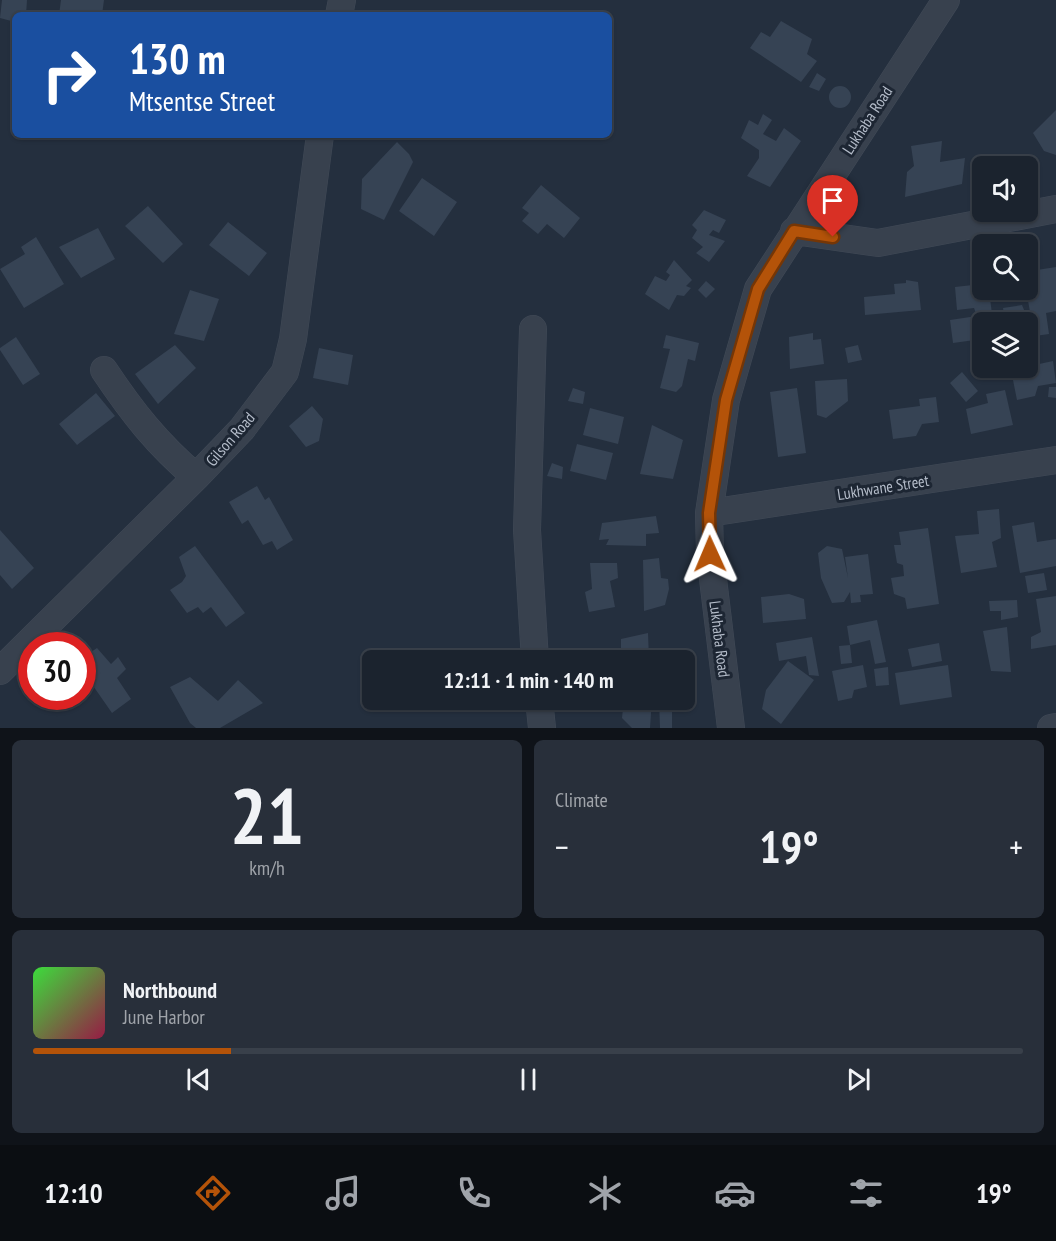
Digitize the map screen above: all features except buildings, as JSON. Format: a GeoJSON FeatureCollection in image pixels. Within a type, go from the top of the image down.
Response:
{"type":"FeatureCollection","features":[{"type":"Feature","properties":{"kind":"street","name":"Lukhaba Road"},"geometry":{"type":"LineString","coordinates":[[731,728],[710,554],[709,513],[726,400],[748,321],[758,289],[946,0]]}},
{"type":"Feature","properties":{"kind":"street","name":"Gilson Road"},"geometry":{"type":"LineString","coordinates":[[0,671],[242,429],[285,372],[293,339],[320,138]]}},
{"type":"Feature","properties":{"kind":"street"},"geometry":{"type":"LineString","coordinates":[[794,231],[878,243],[1056,209]]}},
{"type":"Feature","properties":{"kind":"street"},"geometry":{"type":"LineString","coordinates":[[533,329],[526,530],[534,650]]}},
{"type":"Feature","properties":{"kind":"street"},"geometry":{"type":"LineString","coordinates":[[104,370],[140,421],[168,453],[196,477]]}},
{"type":"Feature","properties":{"kind":"street","name":"Lukhwane Street"},"geometry":{"type":"LineString","coordinates":[[709,513],[1056,460]]}},
{"type":"Feature","properties":{"kind":"street"},"geometry":{"type":"LineString","coordinates":[[540,710],[542,728]]}},
{"type":"Feature","properties":{"kind":"street"},"geometry":{"type":"LineString","coordinates":[[1051,728],[1056,727]]}},
{"type":"Feature","properties":{"kind":"route"},"geometry":{"type":"LineString","coordinates":[[710,554],[709,513],[726,400],[758,289],[794,231],[833,237]]}}]}
